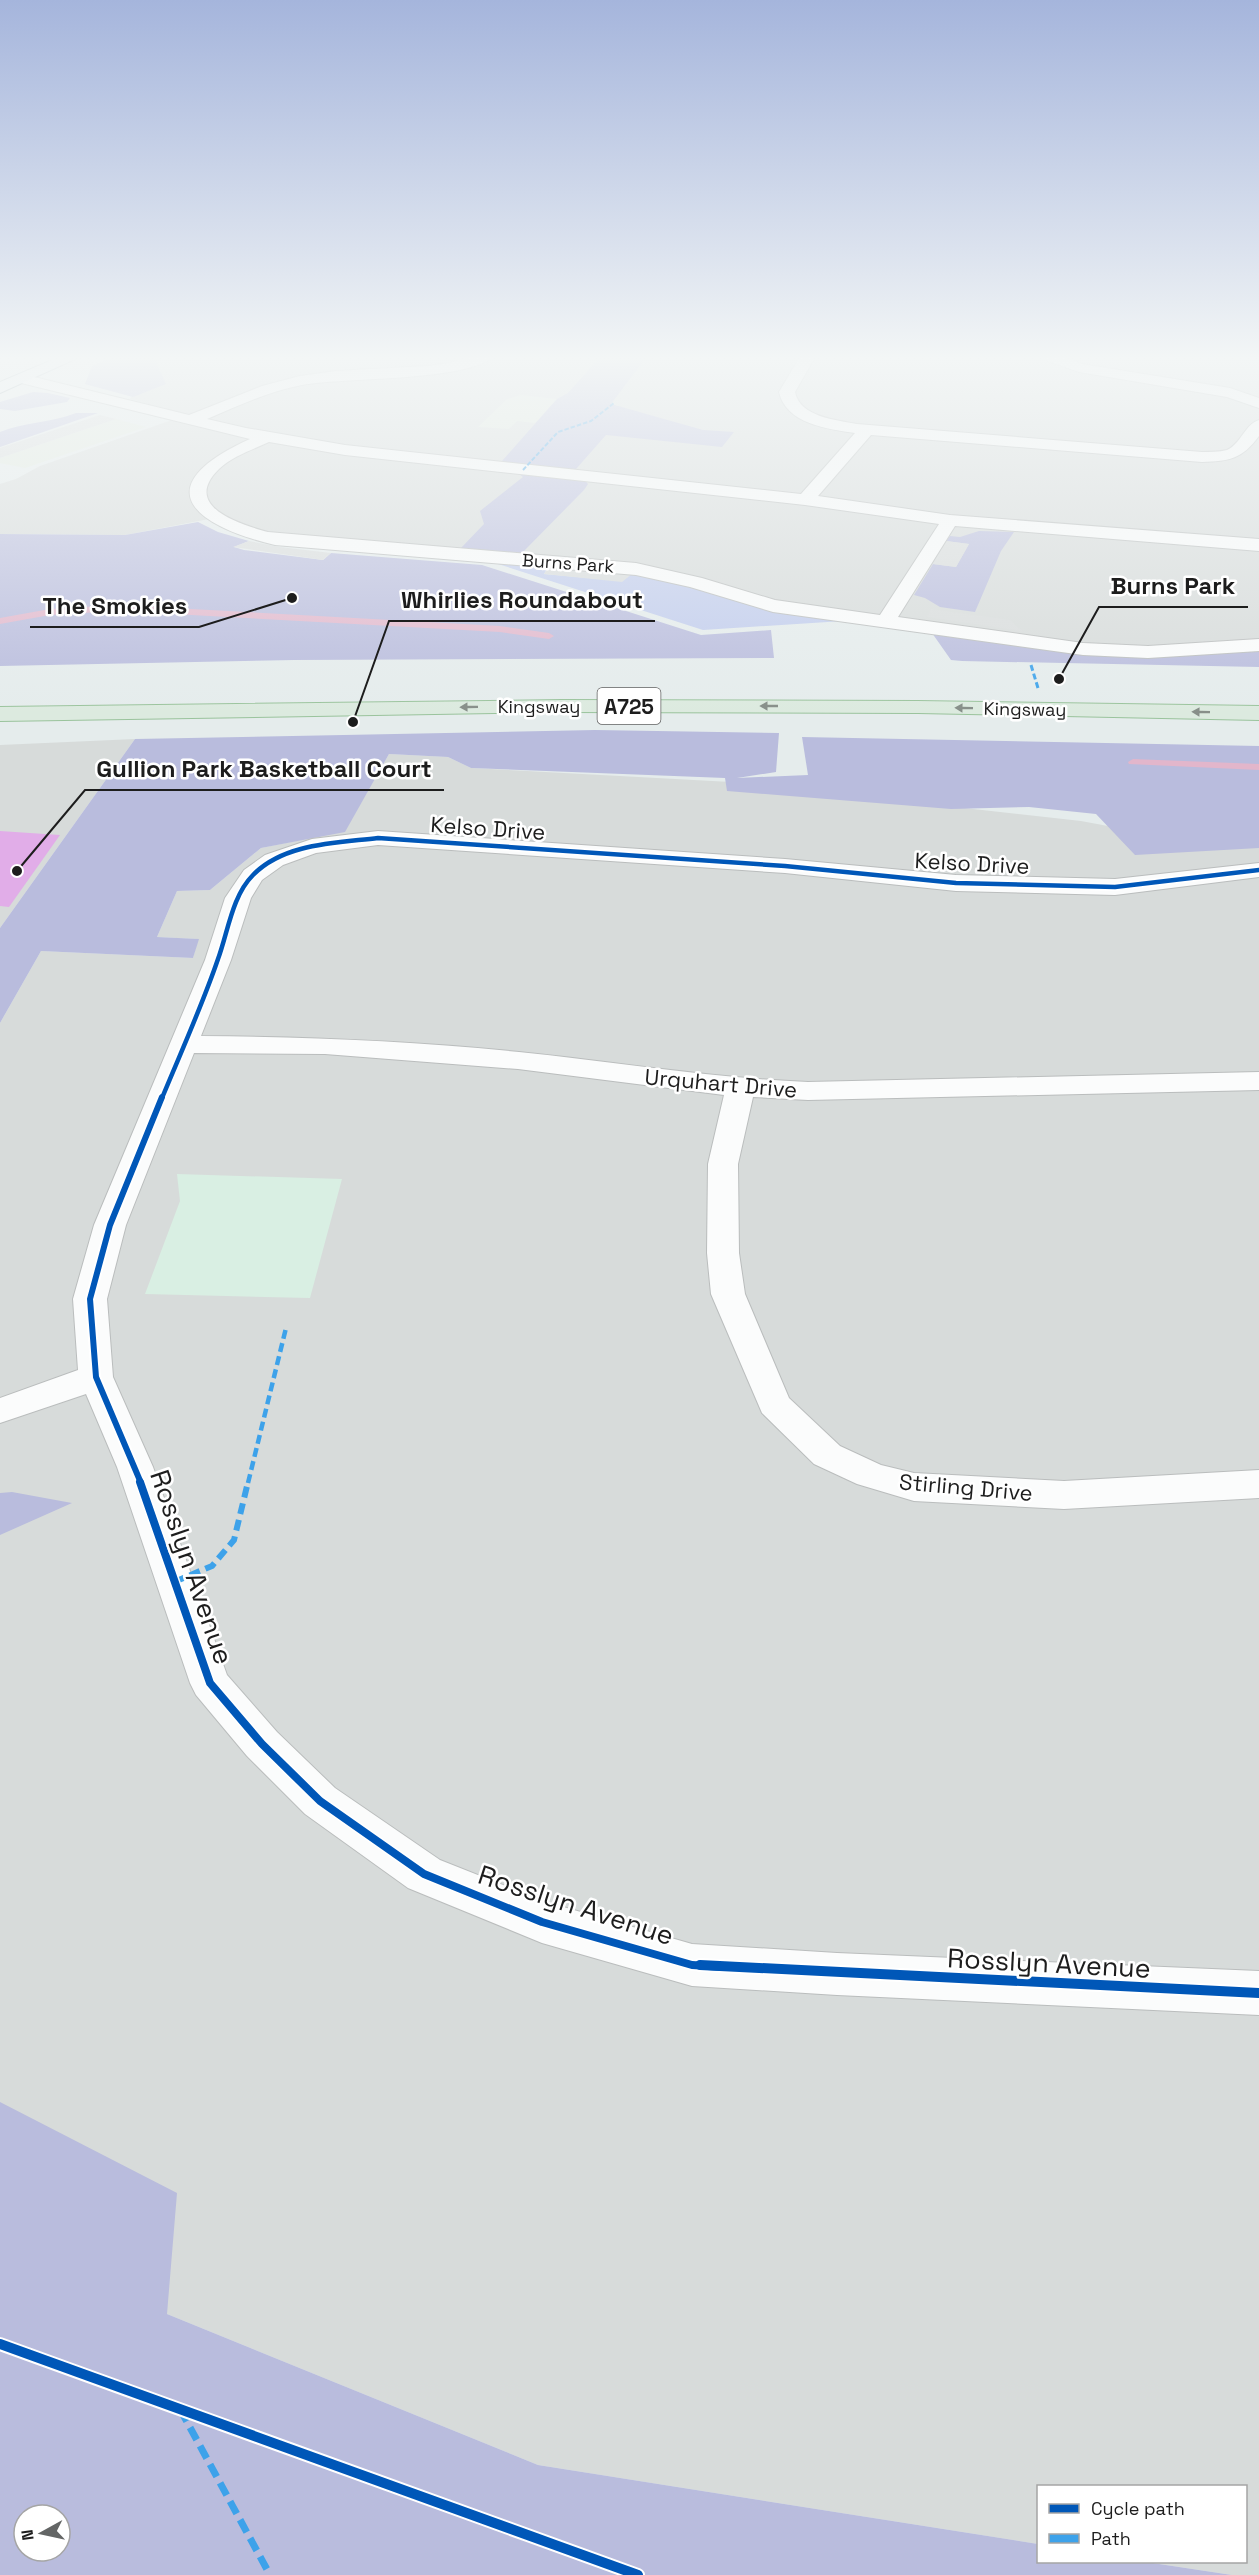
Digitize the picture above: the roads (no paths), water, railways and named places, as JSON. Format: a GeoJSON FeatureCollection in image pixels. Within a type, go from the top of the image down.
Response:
{"type":"FeatureCollection","features":[{"type":"Feature","properties":{"kind":"highway","name":"Kingsway"},"geometry":{"type":"LineString","coordinates":[[1014,688],[1061,688]]}},
{"type":"Feature","properties":{"kind":"highway","name":"Kingsway"},"geometry":{"type":"LineString","coordinates":[[0,714],[550,706],[918,707],[1259,713]]}},
{"type":"Feature","properties":{"kind":"street","name":"Burns Park"},"geometry":{"type":"LineString","coordinates":[[205,475],[197,489],[198,499],[206,511],[233,527],[255,535],[297,543],[636,569],[695,582],[774,606],[1106,651],[1148,652],[1259,645]]}},
{"type":"Feature","properties":{"kind":"street"},"geometry":{"type":"LineString","coordinates":[[573,475],[805,500],[950,520],[1259,545]]}},
{"type":"Feature","properties":{"kind":"street"},"geometry":{"type":"LineString","coordinates":[[805,500],[827,475]]}},
{"type":"Feature","properties":{"kind":"street"},"geometry":{"type":"LineString","coordinates":[[886,621],[950,520]]}},
{"type":"Feature","properties":{"kind":"street","name":"Kelso Drive"},"geometry":{"type":"LineString","coordinates":[[96,1377],[90,1299],[110,1226],[218,960],[238,898],[254,875],[274,860],[312,846],[378,838],[786,867],[956,883],[1115,887],[1259,870]]}},
{"type":"Feature","properties":{"kind":"street","name":"Urquhart Drive"},"geometry":{"type":"LineString","coordinates":[[184,1044],[325,1046],[518,1060],[740,1088],[884,1091],[1259,1081]]}},
{"type":"Feature","properties":{"kind":"street","name":"Stirling Drive"},"geometry":{"type":"LineString","coordinates":[[740,1088],[723,1164],[723,1252],[728,1294],[774,1404],[827,1455],[870,1475],[914,1487],[1064,1495],[1259,1484]]}},
{"type":"Feature","properties":{"kind":"street"},"geometry":{"type":"LineString","coordinates":[[0,1411],[96,1377]]}},
{"type":"Feature","properties":{"kind":"street","name":"Rosslyn Avenue"},"geometry":{"type":"LineString","coordinates":[[96,1377],[135,1467],[210,1683],[262,1744],[320,1801],[424,1874],[542,1922],[692,1965],[837,1974],[1259,1993]]}},
{"type":"Feature","properties":{"kind":"waterway"},"geometry":{"type":"LineString","coordinates":[[0,621],[50,612],[117,608],[500,629],[549,636]]}},
{"type":"Feature","properties":{"kind":"waterway"},"geometry":{"type":"LineString","coordinates":[[1133,762],[1259,767]]}},
{"type":"Feature","properties":{"kind":"place","name":"The Smokies"},"geometry":{"type":"Point","coordinates":[292,598]}},
{"type":"Feature","properties":{"kind":"place","name":"Burns Park"},"geometry":{"type":"Point","coordinates":[1059,679]}},
{"type":"Feature","properties":{"kind":"place","name":"Whirlies Roundabout"},"geometry":{"type":"Point","coordinates":[353,722]}},
{"type":"Feature","properties":{"kind":"place","name":"Gullion Park Basketball Court"},"geometry":{"type":"Point","coordinates":[17,871]}}]}
